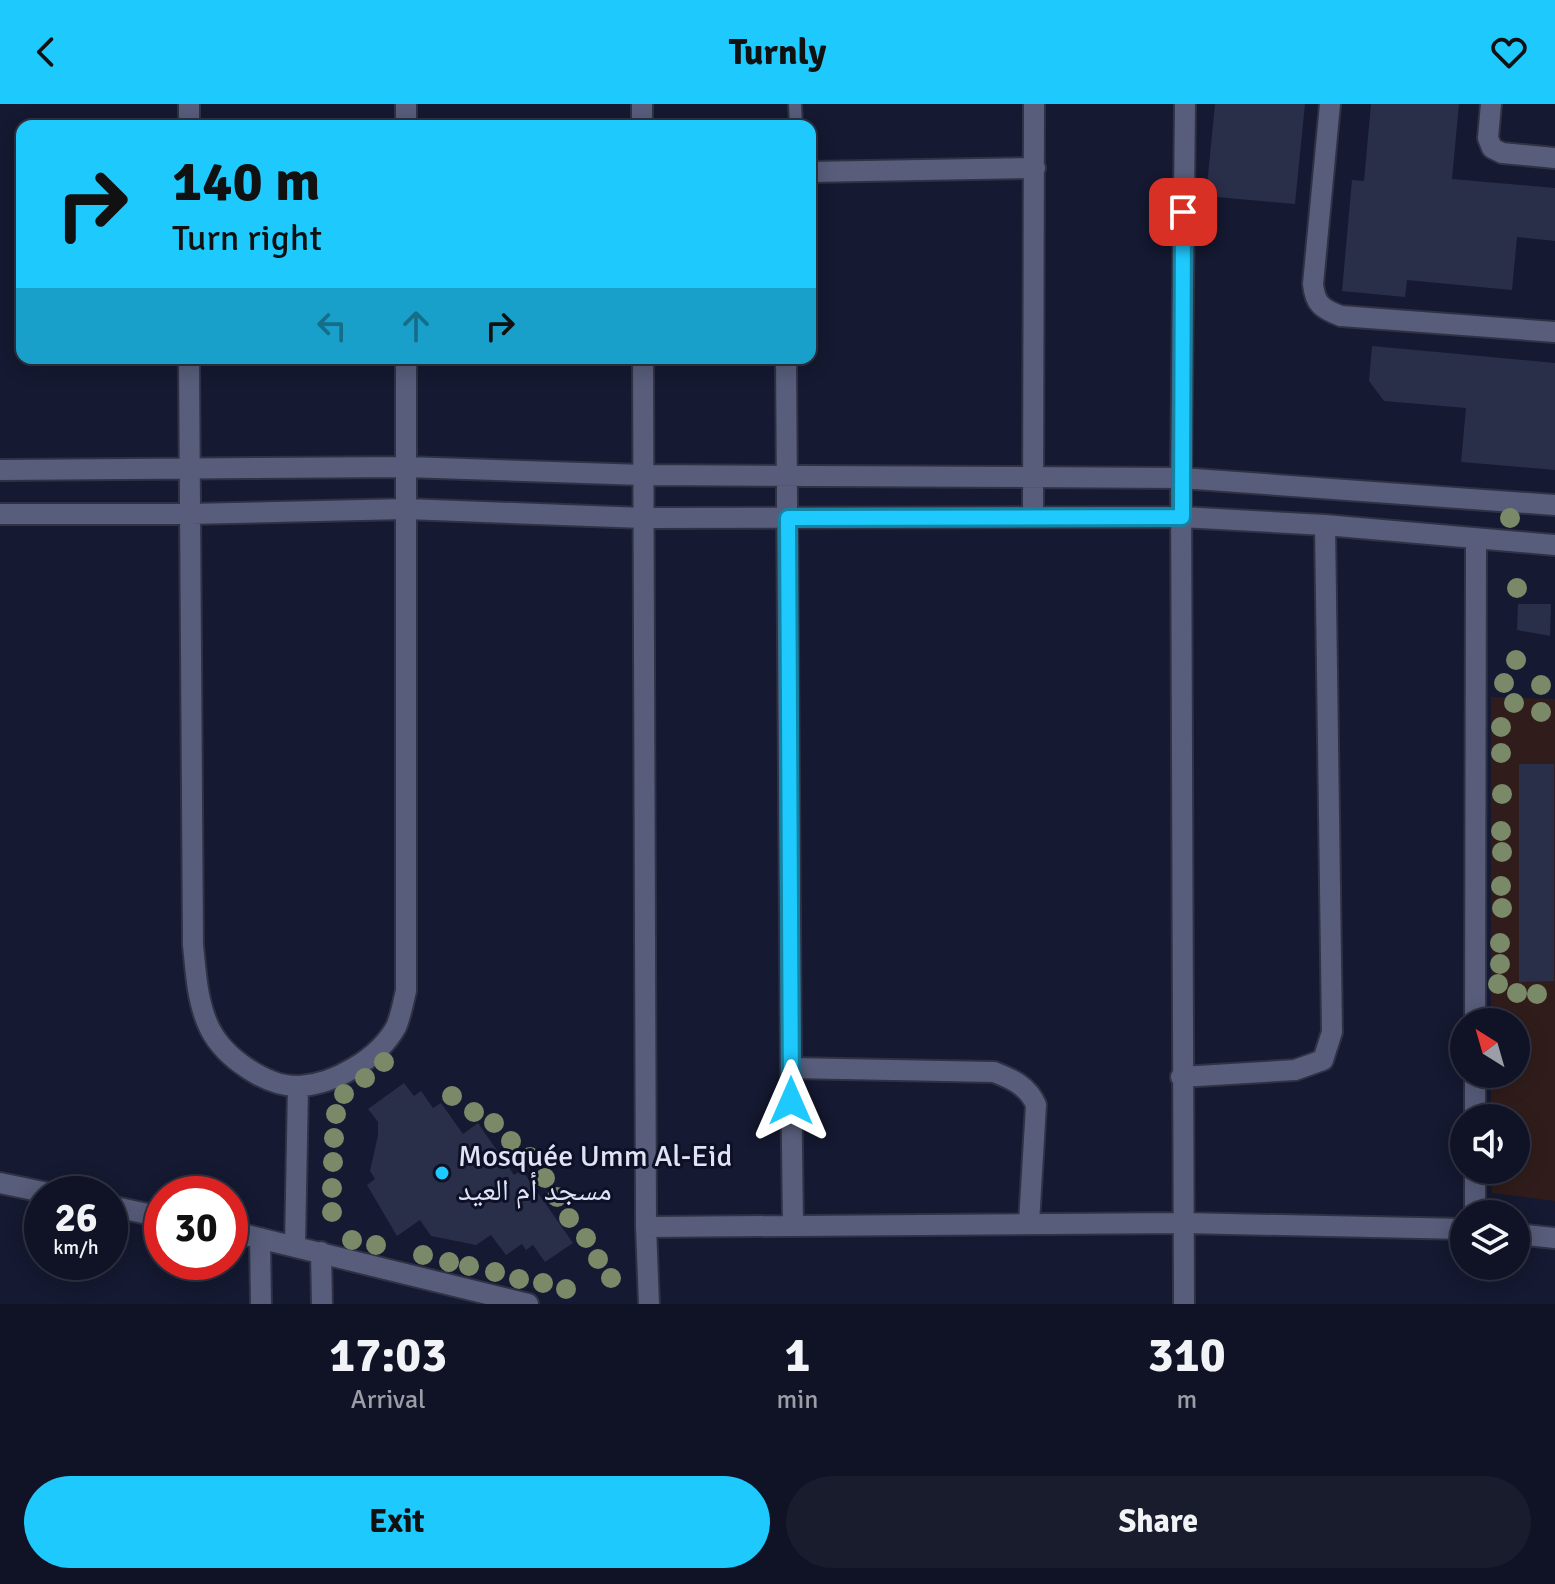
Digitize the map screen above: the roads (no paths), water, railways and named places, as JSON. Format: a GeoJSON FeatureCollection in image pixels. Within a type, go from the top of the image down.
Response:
{"type":"FeatureCollection","features":[{"type":"Feature","properties":{"kind":"street"},"geometry":{"type":"LineString","coordinates":[[1033,516],[1034,104]]}},
{"type":"Feature","properties":{"kind":"street"},"geometry":{"type":"LineString","coordinates":[[1184,1304],[1181,478],[1185,104]]}},
{"type":"Feature","properties":{"kind":"street"},"geometry":{"type":"LineString","coordinates":[[1330,104],[1313,284],[1315,299],[1323,309],[1341,316],[1555,332]]}},
{"type":"Feature","properties":{"kind":"street"},"geometry":{"type":"LineString","coordinates":[[1491,104],[1488,138],[1492,148],[1502,153],[1555,158]]}},
{"type":"Feature","properties":{"kind":"street"},"geometry":{"type":"LineString","coordinates":[[816,172],[1035,168]]}},
{"type":"Feature","properties":{"kind":"street"},"geometry":{"type":"LineString","coordinates":[[189,364],[197,985],[210,1031],[226,1051],[266,1079],[298,1086],[340,1076],[377,1050],[396,1026],[406,991],[406,364]]}},
{"type":"Feature","properties":{"kind":"street"},"geometry":{"type":"LineString","coordinates":[[643,364],[646,1227],[649,1304]]}},
{"type":"Feature","properties":{"kind":"street"},"geometry":{"type":"LineString","coordinates":[[786,364],[793,1226]]}},
{"type":"Feature","properties":{"kind":"street"},"geometry":{"type":"LineString","coordinates":[[0,470],[406,467],[644,475],[787,473],[1181,478],[1555,505]]}},
{"type":"Feature","properties":{"kind":"street"},"geometry":{"type":"LineString","coordinates":[[0,514],[406,509],[643,518],[1182,517],[1325,525],[1555,545]]}},
{"type":"Feature","properties":{"kind":"street"},"geometry":{"type":"LineString","coordinates":[[1181,1077],[1295,1070],[1323,1060],[1329,1048],[1332,1032],[1325,525]]}},
{"type":"Feature","properties":{"kind":"street"},"geometry":{"type":"LineString","coordinates":[[1475,1008],[1476,539]]}},
{"type":"Feature","properties":{"kind":"street"},"geometry":{"type":"LineString","coordinates":[[791,1068],[994,1072],[1014,1080],[1031,1095],[1036,1105],[1029,1223]]}},
{"type":"Feature","properties":{"kind":"street"},"geometry":{"type":"LineString","coordinates":[[295,1245],[298,1086]]}},
{"type":"Feature","properties":{"kind":"street"},"geometry":{"type":"LineString","coordinates":[[0,1183],[24,1188]]}},
{"type":"Feature","properties":{"kind":"street"},"geometry":{"type":"LineString","coordinates":[[646,1227],[1184,1223],[1450,1229]]}},
{"type":"Feature","properties":{"kind":"street"},"geometry":{"type":"LineString","coordinates":[[248,1235],[502,1301],[528,1304]]}},
{"type":"Feature","properties":{"kind":"street"},"geometry":{"type":"LineString","coordinates":[[1530,1235],[1555,1238]]}},
{"type":"Feature","properties":{"kind":"street"},"geometry":{"type":"LineString","coordinates":[[260,1238],[261,1304]]}},
{"type":"Feature","properties":{"kind":"street"},"geometry":{"type":"LineString","coordinates":[[321,1252],[322,1304]]}},
{"type":"Feature","properties":{"kind":"place","name":"Mosquée Umm Al-Eid مسجد أم العيد"},"geometry":{"type":"Point","coordinates":[442,1173]}}]}
